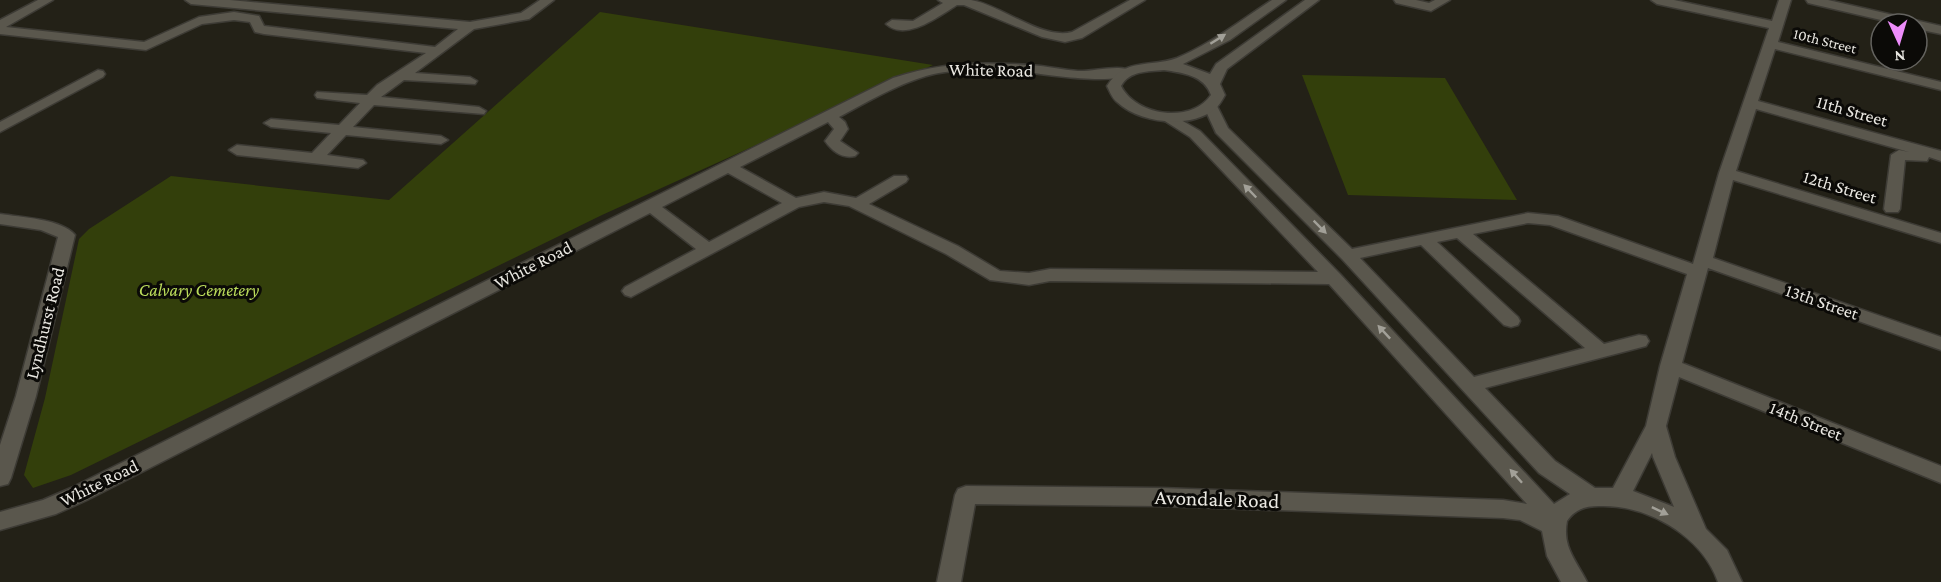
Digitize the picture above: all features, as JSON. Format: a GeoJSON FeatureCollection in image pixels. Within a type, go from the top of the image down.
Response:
{"type":"FeatureCollection","features":[{"type":"Feature","properties":{"kind":"street"},"geometry":{"type":"LineString","coordinates":[[0,25],[47,0]]}},
{"type":"Feature","properties":{"kind":"street"},"geometry":{"type":"LineString","coordinates":[[191,0],[470,26],[525,16],[548,0]]}},
{"type":"Feature","properties":{"kind":"street"},"geometry":{"type":"LineString","coordinates":[[320,12],[337,0]]}},
{"type":"Feature","properties":{"kind":"street"},"geometry":{"type":"LineString","coordinates":[[892,24],[915,25],[958,1],[1047,34],[1065,38],[1077,35],[1139,0]]}},
{"type":"Feature","properties":{"kind":"street"},"geometry":{"type":"LineString","coordinates":[[1166,66],[1195,54],[1280,0]]}},
{"type":"Feature","properties":{"kind":"street"},"geometry":{"type":"LineString","coordinates":[[1213,83],[1221,67],[1313,0]]}},
{"type":"Feature","properties":{"kind":"street"},"geometry":{"type":"LineString","coordinates":[[1400,0],[1431,7],[1444,0]]}},
{"type":"Feature","properties":{"kind":"street"},"geometry":{"type":"LineString","coordinates":[[1657,0],[1775,26]]}},
{"type":"Feature","properties":{"kind":"street"},"geometry":{"type":"LineString","coordinates":[[1619,497],[1656,426],[1670,366],[1727,173],[1785,0]]}},
{"type":"Feature","properties":{"kind":"street"},"geometry":{"type":"LineString","coordinates":[[1812,0],[1869,13]]}},
{"type":"Feature","properties":{"kind":"street"},"geometry":{"type":"LineString","coordinates":[[242,16],[256,6]]}},
{"type":"Feature","properties":{"kind":"street"},"geometry":{"type":"LineString","coordinates":[[0,30],[146,46],[199,21],[218,16],[242,16],[255,19],[259,29],[264,30],[439,51]]}},
{"type":"Feature","properties":{"kind":"street"},"geometry":{"type":"LineString","coordinates":[[316,158],[382,88],[439,51],[470,26]]}},
{"type":"Feature","properties":{"kind":"street","name":"10th Street"},"geometry":{"type":"LineString","coordinates":[[1771,44],[1941,86]]}},
{"type":"Feature","properties":{"kind":"street","name":"White Road"},"geometry":{"type":"LineString","coordinates":[[0,521],[48,508],[79,494],[898,81],[941,69],[988,66],[1079,75],[1166,66]]}},
{"type":"Feature","properties":{"kind":"street"},"geometry":{"type":"LineString","coordinates":[[1164,116],[1199,113],[1211,107],[1218,95],[1213,83],[1198,73],[1166,66]]}},
{"type":"Feature","properties":{"kind":"street"},"geometry":{"type":"LineString","coordinates":[[1115,93],[1114,86],[1117,78],[1125,72]]}},
{"type":"Feature","properties":{"kind":"street"},"geometry":{"type":"LineString","coordinates":[[0,128],[98,74]]}},
{"type":"Feature","properties":{"kind":"street","name":"White Road"},"geometry":{"type":"LineString","coordinates":[[1079,75],[1115,93],[1128,106],[1164,116]]}},
{"type":"Feature","properties":{"kind":"street"},"geometry":{"type":"LineString","coordinates":[[402,76],[470,81]]}},
{"type":"Feature","properties":{"kind":"street"},"geometry":{"type":"LineString","coordinates":[[322,95],[479,111]]}},
{"type":"Feature","properties":{"kind":"street","name":"11th Street"},"geometry":{"type":"LineString","coordinates":[[1752,103],[1941,156]]}},
{"type":"Feature","properties":{"kind":"street"},"geometry":{"type":"LineString","coordinates":[[1211,107],[1221,130],[1348,255],[1547,467],[1591,497]]}},
{"type":"Feature","properties":{"kind":"street"},"geometry":{"type":"LineString","coordinates":[[829,116],[840,125],[841,129],[832,141],[838,148],[850,153]]}},
{"type":"Feature","properties":{"kind":"street"},"geometry":{"type":"LineString","coordinates":[[1164,116],[1195,134],[1334,278],[1554,523]]}},
{"type":"Feature","properties":{"kind":"street"},"geometry":{"type":"LineString","coordinates":[[271,123],[441,140]]}},
{"type":"Feature","properties":{"kind":"street"},"geometry":{"type":"LineString","coordinates":[[237,150],[358,163]]}},
{"type":"Feature","properties":{"kind":"street"},"geometry":{"type":"LineString","coordinates":[[1892,209],[1899,155],[1941,164]]}},
{"type":"Feature","properties":{"kind":"street"},"geometry":{"type":"LineString","coordinates":[[729,167],[794,203]]}},
{"type":"Feature","properties":{"kind":"street","name":"12th Street"},"geometry":{"type":"LineString","coordinates":[[1727,173],[1941,238]]}},
{"type":"Feature","properties":{"kind":"street"},"geometry":{"type":"LineString","coordinates":[[857,204],[900,179]]}},
{"type":"Feature","properties":{"kind":"street"},"geometry":{"type":"LineString","coordinates":[[631,291],[794,203],[824,197],[857,204],[952,250],[996,276],[1029,279],[1050,275],[1334,278]]}},
{"type":"Feature","properties":{"kind":"street"},"geometry":{"type":"LineString","coordinates":[[651,206],[707,249]]}},
{"type":"Feature","properties":{"kind":"street","name":"13th Street"},"geometry":{"type":"LineString","coordinates":[[1348,255],[1528,218],[1552,220],[1941,344]]}},
{"type":"Feature","properties":{"kind":"street","name":"Lyndhurst Road"},"geometry":{"type":"LineString","coordinates":[[0,219],[45,226],[67,235],[7,440],[0,478]]}},
{"type":"Feature","properties":{"kind":"street"},"geometry":{"type":"LineString","coordinates":[[1460,232],[1600,351]]}},
{"type":"Feature","properties":{"kind":"street"},"geometry":{"type":"LineString","coordinates":[[1425,240],[1511,321]]}},
{"type":"Feature","properties":{"kind":"street"},"geometry":{"type":"LineString","coordinates":[[1470,385],[1638,341]]}},
{"type":"Feature","properties":{"kind":"street","name":"14th Street"},"geometry":{"type":"LineString","coordinates":[[1670,366],[1941,476]]}},
{"type":"Feature","properties":{"kind":"street"},"geometry":{"type":"LineString","coordinates":[[1656,426],[1664,457],[1696,532]]}},
{"type":"Feature","properties":{"kind":"street","name":"Avondale Road"},"geometry":{"type":"LineString","coordinates":[[948,582],[966,495],[1161,497],[1503,509],[1524,512],[1554,523]]}},
{"type":"Feature","properties":{"kind":"street"},"geometry":{"type":"LineString","coordinates":[[1565,578],[1554,547],[1554,523],[1569,504],[1591,497],[1619,497],[1659,509],[1696,532],[1721,559],[1732,582]]}},
{"type":"Feature","properties":{"kind":"green space","name":"Calvary Cemetery"},"geometry":{"type":"Polygon","coordinates":[[[600,12],[933,65],[602,215],[71,475],[33,488],[24,475],[45,398],[79,239],[89,229],[171,176],[389,200],[600,12]]]}},
{"type":"Feature","properties":{"kind":"green space"},"geometry":{"type":"Polygon","coordinates":[[[1302,75],[1445,78],[1517,200],[1348,195],[1302,75]]]}}]}
